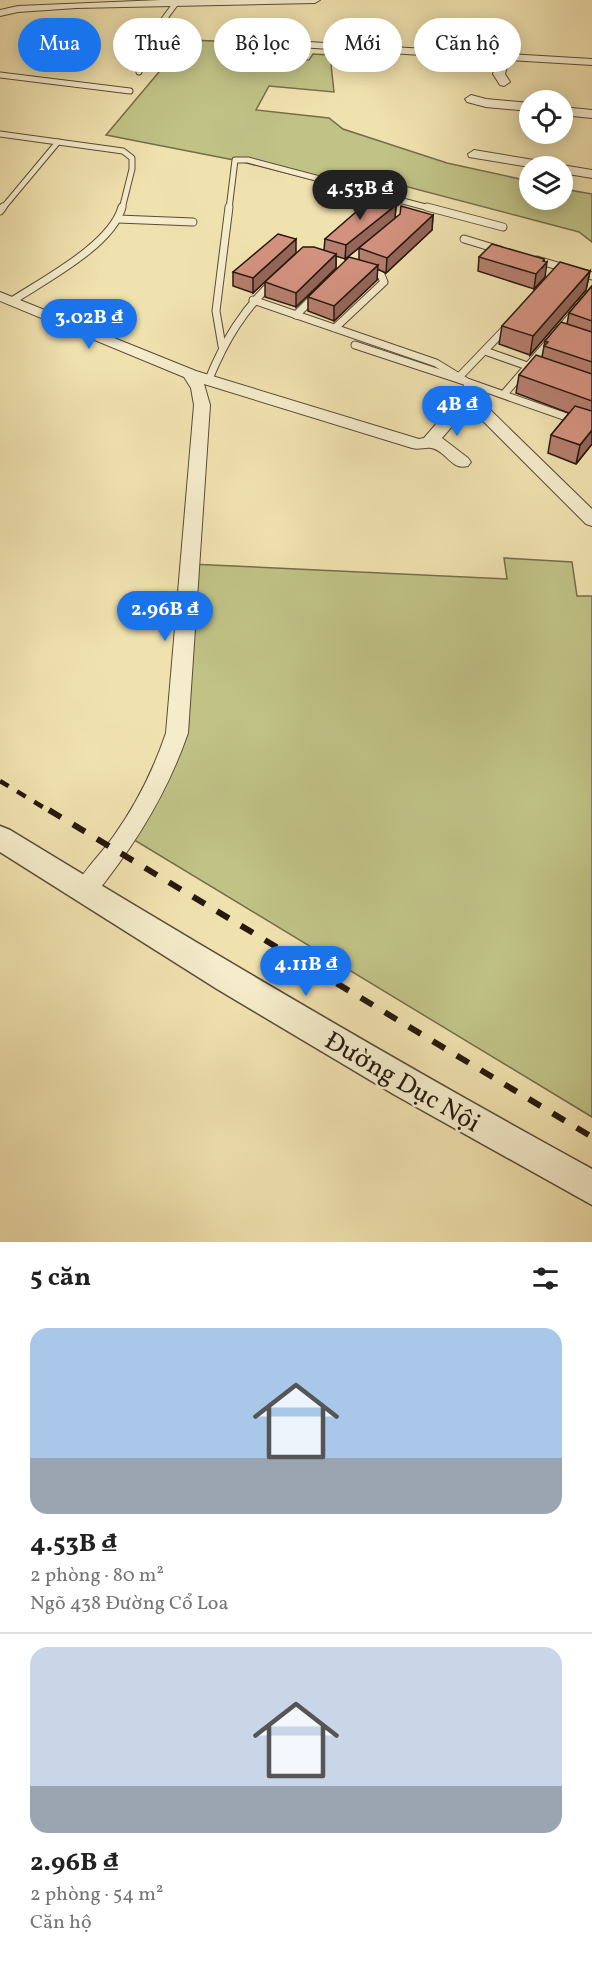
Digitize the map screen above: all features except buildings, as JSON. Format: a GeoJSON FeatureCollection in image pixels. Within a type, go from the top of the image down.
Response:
{"type":"FeatureCollection","features":[{"type":"Feature","properties":{"kind":"street"},"geometry":{"type":"LineString","coordinates":[[0,13],[34,4],[315,0]]}},
{"type":"Feature","properties":{"kind":"street"},"geometry":{"type":"LineString","coordinates":[[311,45],[414,52]]}},
{"type":"Feature","properties":{"kind":"street"},"geometry":{"type":"LineString","coordinates":[[521,58],[592,62]]}},
{"type":"Feature","properties":{"kind":"street"},"geometry":{"type":"LineString","coordinates":[[500,72],[504,82]]}},
{"type":"Feature","properties":{"kind":"street"},"geometry":{"type":"LineString","coordinates":[[471,99],[519,106]]}},
{"type":"Feature","properties":{"kind":"street"},"geometry":{"type":"LineString","coordinates":[[573,112],[592,114]]}},
{"type":"Feature","properties":{"kind":"street"},"geometry":{"type":"LineString","coordinates":[[474,154],[519,162]]}},
{"type":"Feature","properties":{"kind":"street"},"geometry":{"type":"LineString","coordinates":[[573,171],[592,174]]}},
{"type":"Feature","properties":{"kind":"street"},"geometry":{"type":"LineString","coordinates":[[6,298],[199,377],[418,444],[426,444],[432,440],[468,390],[592,520]]}},
{"type":"Feature","properties":{"kind":"street"},"geometry":{"type":"LineString","coordinates":[[85,890],[121,844],[168,761],[177,733],[202,405],[199,377]]}},
{"type":"Feature","properties":{"kind":"street"},"geometry":{"type":"LineString","coordinates":[[432,440],[462,462]]}},
{"type":"Feature","properties":{"kind":"street","name":"Đường Dục Nội"},"geometry":{"type":"LineString","coordinates":[[2,845],[85,890],[195,959],[396,1079],[592,1188]]}},
{"type":"Feature","properties":{"kind":"lane"},"geometry":{"type":"LineString","coordinates":[[165,18],[176,3]]}},
{"type":"Feature","properties":{"kind":"lane"},"geometry":{"type":"LineString","coordinates":[[0,75],[130,91]]}},
{"type":"Feature","properties":{"kind":"lane"},"geometry":{"type":"LineString","coordinates":[[0,135],[115,149],[123,151],[132,158],[132,169],[118,219],[107,235],[93,247],[6,298]]}},
{"type":"Feature","properties":{"kind":"lane"},"geometry":{"type":"LineString","coordinates":[[0,211],[57,142]]}},
{"type":"Feature","properties":{"kind":"lane"},"geometry":{"type":"LineString","coordinates":[[222,346],[216,311],[235,160],[248,160],[503,227]]}},
{"type":"Feature","properties":{"kind":"lane"},"geometry":{"type":"LineString","coordinates":[[118,219],[193,222]]}},
{"type":"Feature","properties":{"kind":"lane"},"geometry":{"type":"LineString","coordinates":[[464,239],[508,252]]}},
{"type":"Feature","properties":{"kind":"lane"},"geometry":{"type":"LineString","coordinates":[[530,258],[592,276]]}},
{"type":"Feature","properties":{"kind":"lane"},"geometry":{"type":"LineString","coordinates":[[555,276],[562,267]]}},
{"type":"Feature","properties":{"kind":"lane"},"geometry":{"type":"LineString","coordinates":[[335,328],[384,282],[381,275],[359,268]]}},
{"type":"Feature","properties":{"kind":"lane"},"geometry":{"type":"LineString","coordinates":[[199,377],[222,346],[233,325],[253,300],[277,278]]}},
{"type":"Feature","properties":{"kind":"lane"},"geometry":{"type":"LineString","coordinates":[[296,315],[322,290]]}},
{"type":"Feature","properties":{"kind":"lane"},"geometry":{"type":"LineString","coordinates":[[253,300],[436,363],[460,376],[468,390]]}},
{"type":"Feature","properties":{"kind":"lane"},"geometry":{"type":"LineString","coordinates":[[504,394],[582,303]]}},
{"type":"Feature","properties":{"kind":"lane"},"geometry":{"type":"LineString","coordinates":[[460,376],[516,317]]}},
{"type":"Feature","properties":{"kind":"lane"},"geometry":{"type":"LineString","coordinates":[[556,334],[565,337]]}},
{"type":"Feature","properties":{"kind":"lane"},"geometry":{"type":"LineString","coordinates":[[355,345],[444,376],[468,390],[504,394],[592,426]]}},
{"type":"Feature","properties":{"kind":"lane"},"geometry":{"type":"LineString","coordinates":[[485,351],[539,370]]}},
{"type":"Feature","properties":{"kind":"green space"},"geometry":{"type":"Polygon","coordinates":[[[202,41],[214,41],[214,72],[311,72],[313,54],[323,55],[323,72],[332,72],[334,92],[269,86],[256,110],[329,118],[343,129],[447,163],[519,179],[519,210],[573,210],[573,191],[592,194],[592,242],[579,232],[374,178],[364,193],[239,161],[106,135],[159,72],[202,72],[202,41]]]}},
{"type":"Feature","properties":{"kind":"green space"},"geometry":{"type":"Polygon","coordinates":[[[504,558],[572,562],[577,596],[592,596],[592,1117],[126,835],[168,761],[190,564],[507,579],[504,558]]]}},
{"type":"Feature","properties":{"kind":"railway"},"geometry":{"type":"LineString","coordinates":[[0,781],[51,812]]}},
{"type":"Feature","properties":{"kind":"railway"},"geometry":{"type":"LineString","coordinates":[[49,810],[592,1137]]}}]}
